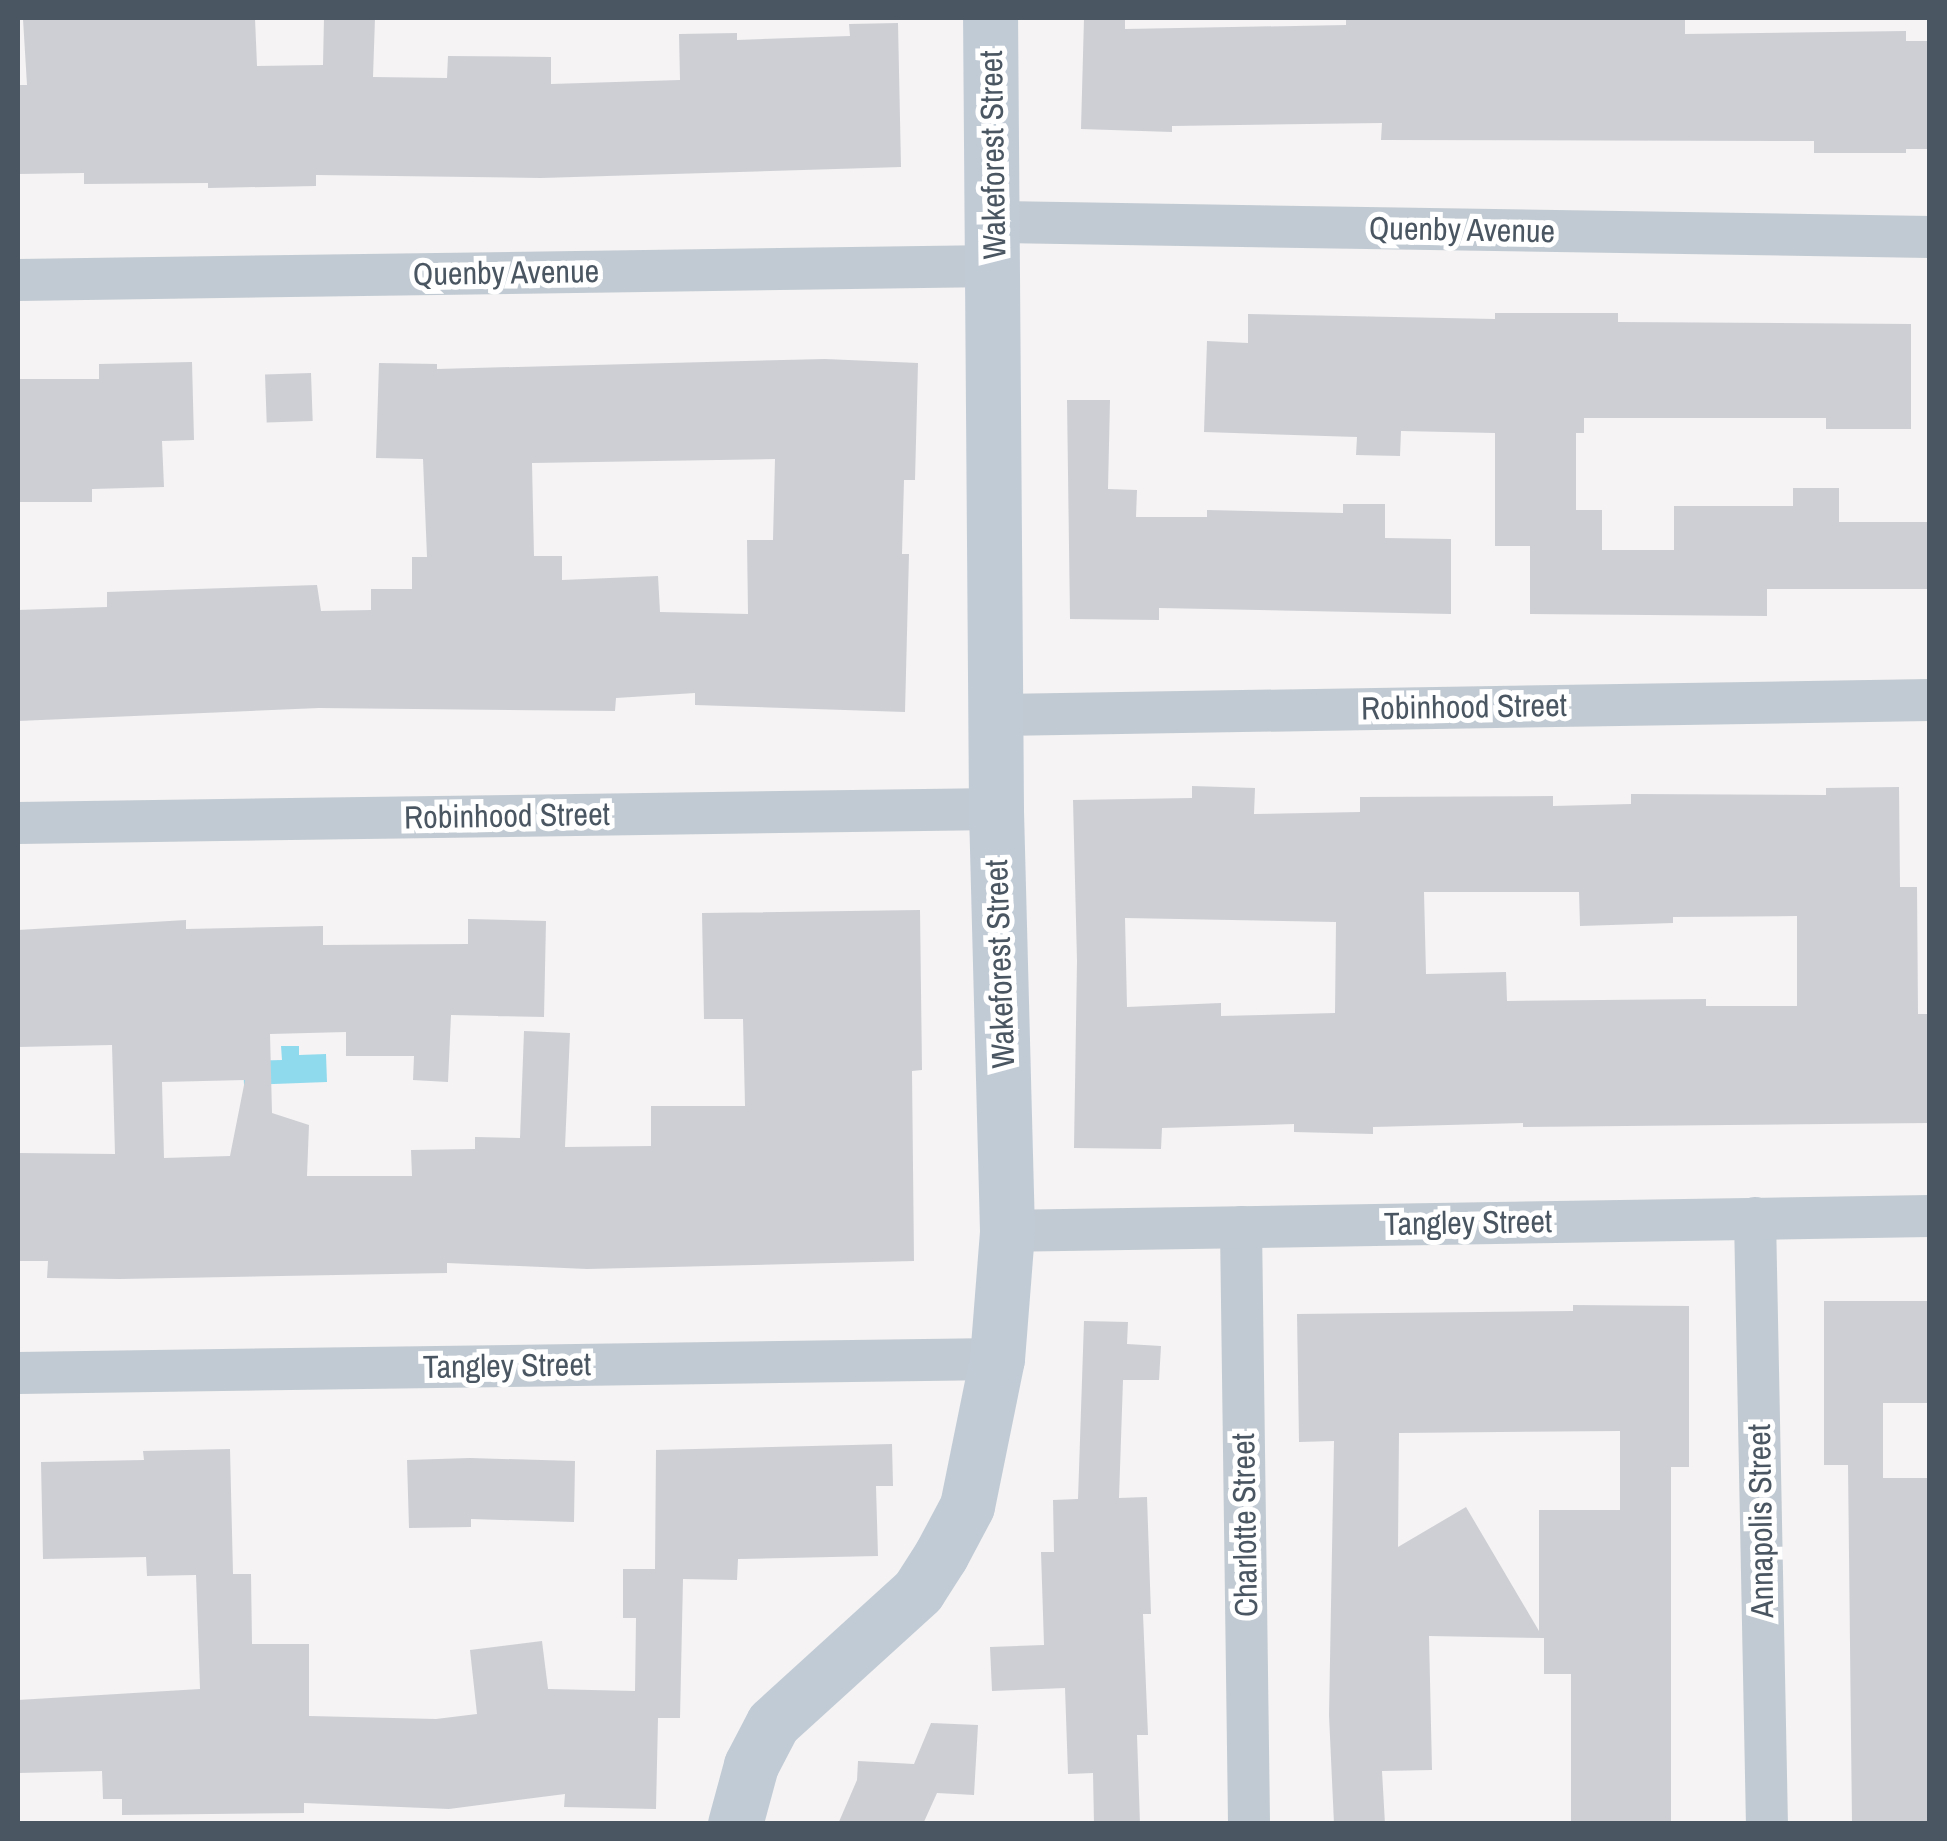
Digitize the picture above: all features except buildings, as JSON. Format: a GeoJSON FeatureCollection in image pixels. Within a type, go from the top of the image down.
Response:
{"type":"FeatureCollection","features":[{"type":"Feature","properties":{"kind":"street","name":"Wakeforest Street"},"geometry":{"type":"LineString","coordinates":[[735,1824],[750,1766],[774,1724],[918,1590],[941,1554],[967,1506],[998,1359],[1007,1231],[996,808],[990,18]]}},
{"type":"Feature","properties":{"kind":"street","name":"Quenby Avenue"},"geometry":{"type":"LineString","coordinates":[[18,280],[994,244],[1930,237]]}},
{"type":"Feature","properties":{"kind":"street","name":"Robinhood Street"},"geometry":{"type":"LineString","coordinates":[[998,715],[1930,700]]}},
{"type":"Feature","properties":{"kind":"street","name":"Robinhood Street"},"geometry":{"type":"LineString","coordinates":[[18,823],[996,808]]}},
{"type":"Feature","properties":{"kind":"street","name":"Tangley Street"},"geometry":{"type":"LineString","coordinates":[[1007,1231],[1930,1216]]}},
{"type":"Feature","properties":{"kind":"street","name":"Annapolis Street"},"geometry":{"type":"LineString","coordinates":[[1756,1218],[1767,1824]]}},
{"type":"Feature","properties":{"kind":"street","name":"Charlotte Street"},"geometry":{"type":"LineString","coordinates":[[1240,1227],[1249,1824]]}},
{"type":"Feature","properties":{"kind":"street","name":"Tangley Street"},"geometry":{"type":"LineString","coordinates":[[18,1373],[998,1359]]}},
{"type":"Feature","properties":{"kind":"water"},"geometry":{"type":"Polygon","coordinates":[[[281,1046],[299,1046],[299,1055],[326,1054],[327,1082],[244,1085],[243,1061],[282,1060],[281,1046]]]}}]}
